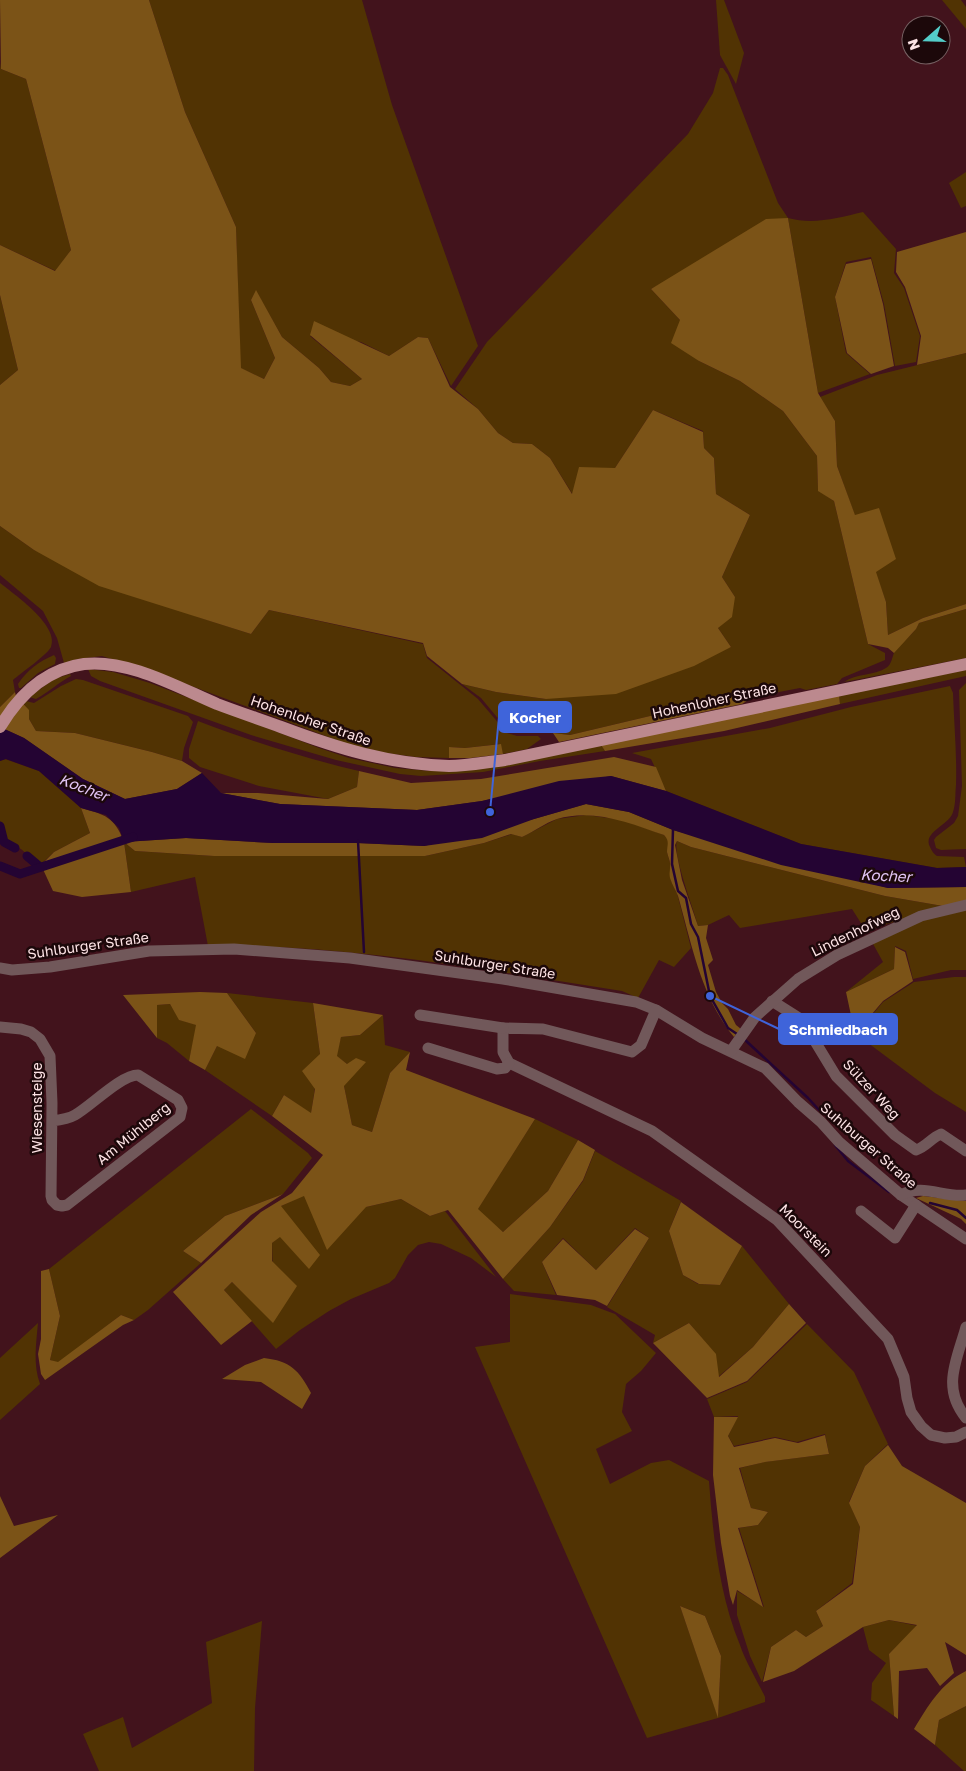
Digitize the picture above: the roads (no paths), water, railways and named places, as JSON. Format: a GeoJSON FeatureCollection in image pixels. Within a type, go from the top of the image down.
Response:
{"type":"FeatureCollection","features":[{"type":"Feature","properties":{"kind":"main road","name":"Hohenloher Straße"},"geometry":{"type":"LineString","coordinates":[[1,725],[12,707],[23,696],[52,674],[74,666],[102,664],[125,667],[219,705],[353,752],[403,762],[450,766],[505,760],[966,664]]}},
{"type":"Feature","properties":{"kind":"street","name":"Lindenhofweg"},"geometry":{"type":"LineString","coordinates":[[738,1042],[755,1017],[772,1001],[798,979],[837,955],[922,916],[966,906]]}},
{"type":"Feature","properties":{"kind":"street","name":"Suhlburger Straße"},"geometry":{"type":"LineString","coordinates":[[0,968],[12,970],[50,966],[149,951],[234,949],[350,958],[503,979],[636,1002],[656,1010],[702,1038],[738,1042],[798,1102],[821,1122],[839,1142],[901,1195],[966,1239]]}},
{"type":"Feature","properties":{"kind":"street","name":"Sülzer Weg"},"geometry":{"type":"LineString","coordinates":[[772,1001],[802,1020],[836,1076],[895,1135],[916,1150],[923,1148],[935,1136],[941,1134],[966,1151]]}},
{"type":"Feature","properties":{"kind":"street"},"geometry":{"type":"LineString","coordinates":[[420,1015],[503,1028],[543,1029],[632,1052],[641,1045],[656,1010]]}},
{"type":"Feature","properties":{"kind":"street","name":"Wiesensteige"},"geometry":{"type":"LineString","coordinates":[[0,1027],[31,1032],[46,1047],[50,1056],[52,1121],[51,1194]]}},
{"type":"Feature","properties":{"kind":"street"},"geometry":{"type":"LineString","coordinates":[[428,1048],[497,1069],[505,1068],[509,1063],[503,1052],[503,1028]]}},
{"type":"Feature","properties":{"kind":"street","name":"Moorstein"},"geometry":{"type":"LineString","coordinates":[[509,1063],[652,1131],[777,1220],[888,1339],[904,1377],[907,1398],[912,1412],[922,1426],[931,1435],[945,1438],[956,1437],[966,1432]]}},
{"type":"Feature","properties":{"kind":"street","name":"Am Mühlberg"},"geometry":{"type":"LineString","coordinates":[[51,1194],[52,1200],[57,1205],[67,1205],[180,1117],[182,1108],[178,1100],[138,1075],[134,1075],[75,1115],[52,1121]]}},
{"type":"Feature","properties":{"kind":"street"},"geometry":{"type":"LineString","coordinates":[[901,1195],[913,1190],[928,1190],[960,1196],[966,1195]]}},
{"type":"Feature","properties":{"kind":"street","name":"Suhlburger Straße"},"geometry":{"type":"LineString","coordinates":[[861,1211],[895,1238],[916,1205]]}},
{"type":"Feature","properties":{"kind":"street"},"geometry":{"type":"LineString","coordinates":[[966,1327],[963,1352],[953,1373],[952,1390],[961,1412],[966,1418]]}},
{"type":"Feature","properties":{"kind":"water"},"geometry":{"type":"Polygon","coordinates":[[[0,727],[24,738],[83,779],[125,799],[177,789],[202,773],[221,793],[280,804],[417,810],[482,801],[559,781],[611,776],[666,791],[801,844],[937,868],[966,867],[966,887],[888,888],[781,865],[673,830],[629,812],[586,804],[534,819],[482,838],[424,846],[357,843],[273,843],[186,838],[124,842],[119,828],[106,815],[81,808],[39,771],[6,759],[0,761],[0,727]]]}},
{"type":"Feature","properties":{"kind":"waterway"},"geometry":{"type":"LineString","coordinates":[[0,826],[4,842],[15,848]]}},
{"type":"Feature","properties":{"kind":"waterway"},"geometry":{"type":"LineString","coordinates":[[673,829],[672,864],[678,891],[686,898],[691,924],[698,937],[710,996],[728,1028],[737,1034]]}},
{"type":"Feature","properties":{"kind":"waterway"},"geometry":{"type":"LineString","coordinates":[[0,866],[20,874],[133,837]]}},
{"type":"Feature","properties":{"kind":"waterway"},"geometry":{"type":"LineString","coordinates":[[358,841],[364,952]]}},
{"type":"Feature","properties":{"kind":"waterway"},"geometry":{"type":"LineString","coordinates":[[27,856],[40,867]]}},
{"type":"Feature","properties":{"kind":"waterway"},"geometry":{"type":"LineString","coordinates":[[744,1039],[819,1110]]}},
{"type":"Feature","properties":{"kind":"waterway"},"geometry":{"type":"LineString","coordinates":[[835,1145],[848,1161],[889,1192]]}},
{"type":"Feature","properties":{"kind":"waterway"},"geometry":{"type":"LineString","coordinates":[[930,1203],[957,1210],[966,1218]]}},
{"type":"Feature","properties":{"kind":"place","name":"Kocher"},"geometry":{"type":"Point","coordinates":[490,812]}},
{"type":"Feature","properties":{"kind":"place","name":"Schmiedbach"},"geometry":{"type":"Point","coordinates":[710,996]}}]}
